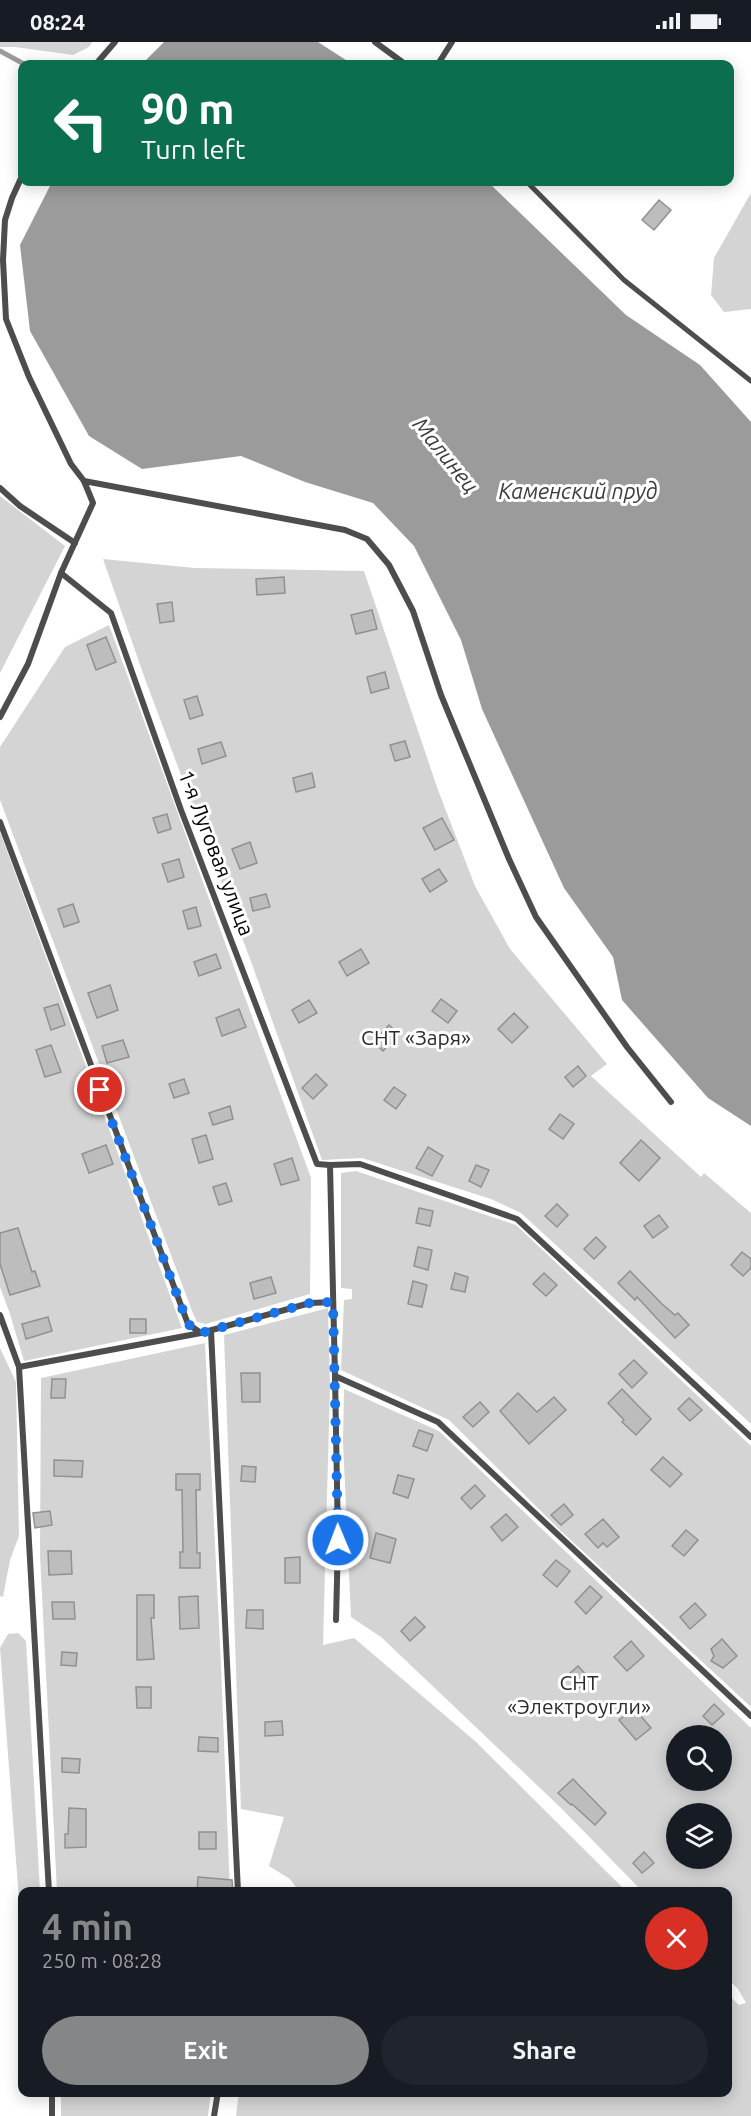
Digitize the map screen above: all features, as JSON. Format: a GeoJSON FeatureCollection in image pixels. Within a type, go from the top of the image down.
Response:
{"type":"FeatureCollection","features":[{"type":"Feature","properties":{"kind":"street"},"geometry":{"type":"LineString","coordinates":[[99,60],[115,42]]}},
{"type":"Feature","properties":{"kind":"street"},"geometry":{"type":"LineString","coordinates":[[375,42],[400,60]]}},
{"type":"Feature","properties":{"kind":"street"},"geometry":{"type":"LineString","coordinates":[[441,60],[452,42]]}},
{"type":"Feature","properties":{"kind":"street"},"geometry":{"type":"LineString","coordinates":[[0,717],[28,664],[61,573],[93,503],[84,482],[71,464],[29,377],[6,319],[3,260],[5,220],[18,185]]}},
{"type":"Feature","properties":{"kind":"street"},"geometry":{"type":"LineString","coordinates":[[530,186],[624,280],[751,381]]}},
{"type":"Feature","properties":{"kind":"street"},"geometry":{"type":"LineString","coordinates":[[0,324],[6,319]]}},
{"type":"Feature","properties":{"kind":"street"},"geometry":{"type":"LineString","coordinates":[[84,482],[345,530],[367,539],[389,565],[412,611],[441,695],[509,860],[536,917],[627,1047],[671,1102]]}},
{"type":"Feature","properties":{"kind":"street"},"geometry":{"type":"LineString","coordinates":[[0,488],[20,506],[75,543]]}},
{"type":"Feature","properties":{"kind":"street","name":"1-я Луговая улица"},"geometry":{"type":"LineString","coordinates":[[61,573],[111,613],[181,810],[317,1164],[330,1165]]}},
{"type":"Feature","properties":{"kind":"street"},"geometry":{"type":"LineString","coordinates":[[0,822],[188,1324],[201,1333]]}},
{"type":"Feature","properties":{"kind":"street"},"geometry":{"type":"LineString","coordinates":[[336,1620],[338,1540],[330,1165],[360,1164],[517,1219],[751,1437]]}},
{"type":"Feature","properties":{"kind":"street"},"geometry":{"type":"LineString","coordinates":[[19,1367],[212,1331],[310,1303],[333,1302]]}},
{"type":"Feature","properties":{"kind":"street"},"geometry":{"type":"LineString","coordinates":[[0,1315],[19,1367],[49,1887]]}},
{"type":"Feature","properties":{"kind":"street"},"geometry":{"type":"LineString","coordinates":[[212,1331],[238,1887]]}},
{"type":"Feature","properties":{"kind":"street"},"geometry":{"type":"LineString","coordinates":[[335,1376],[438,1422],[751,1716]]}},
{"type":"Feature","properties":{"kind":"street"},"geometry":{"type":"LineString","coordinates":[[52,2097],[52,2116]]}},
{"type":"Feature","properties":{"kind":"street"},"geometry":{"type":"LineString","coordinates":[[214,2116],[217,2097]]}},
{"type":"Feature","properties":{"kind":"green space"},"geometry":{"type":"Polygon","coordinates":[[[0,42],[92,42],[89,47],[73,55],[0,47],[0,42]]]}},
{"type":"Feature","properties":{"kind":"green space"},"geometry":{"type":"Polygon","coordinates":[[[751,193],[751,309],[724,312],[711,295],[714,258],[751,193]]]}},
{"type":"Feature","properties":{"kind":"green space"},"geometry":{"type":"Polygon","coordinates":[[[0,496],[65,546],[0,673],[0,496]]]}},
{"type":"Feature","properties":{"kind":"green space","name":"СНТ «Заря»"},"geometry":{"type":"Polygon","coordinates":[[[103,559],[195,568],[364,571],[438,790],[475,886],[510,949],[607,1064],[591,1076],[701,1177],[704,1173],[751,1213],[751,1424],[521,1213],[491,1199],[362,1158],[322,1160],[103,559]]]}},
{"type":"Feature","properties":{"kind":"green space"},"geometry":{"type":"Polygon","coordinates":[[[109,625],[311,1178],[310,1294],[206,1324],[197,1322],[192,1311],[0,800],[0,747],[65,647],[109,625]]]}},
{"type":"Feature","properties":{"kind":"green space"},"geometry":{"type":"Polygon","coordinates":[[[0,832],[182,1328],[24,1361],[0,1287],[0,832]]]}},
{"type":"Feature","properties":{"kind":"green space"},"geometry":{"type":"Polygon","coordinates":[[[356,1171],[516,1225],[751,1446],[751,1707],[561,1531],[449,1420],[341,1370],[344,1300],[352,1299],[352,1289],[341,1288],[341,1173],[356,1171]]]}},
{"type":"Feature","properties":{"kind":"green space"},"geometry":{"type":"Polygon","coordinates":[[[328,1308],[330,1386],[323,1645],[354,1638],[475,1741],[622,1887],[296,1887],[290,1879],[269,1866],[284,1817],[241,1809],[224,1335],[328,1308]]]}},
{"type":"Feature","properties":{"kind":"green space"},"geometry":{"type":"Polygon","coordinates":[[[205,1343],[230,1887],[57,1887],[40,1555],[41,1378],[205,1343]]]}},
{"type":"Feature","properties":{"kind":"green space"},"geometry":{"type":"Polygon","coordinates":[[[0,1348],[16,1382],[19,1536],[10,1560],[3,1597],[0,1596],[0,1348]]]}},
{"type":"Feature","properties":{"kind":"green space","name":"СНТ «Электроугли»"},"geometry":{"type":"Polygon","coordinates":[[[344,1389],[439,1431],[751,1728],[751,2116],[236,2116],[238,2097],[732,2097],[732,1998],[739,2005],[746,2003],[732,1983],[732,1887],[638,1887],[560,1807],[381,1637],[351,1617],[343,1442],[344,1389]]]}},
{"type":"Feature","properties":{"kind":"green space"},"geometry":{"type":"Polygon","coordinates":[[[18,1633],[26,1641],[40,1887],[18,1887],[0,1648],[8,1634],[18,1633]]]}},
{"type":"Feature","properties":{"kind":"green space"},"geometry":{"type":"Polygon","coordinates":[[[61,2097],[210,2097],[208,2116],[61,2116],[61,2097]]]}},
{"type":"Feature","properties":{"kind":"water"},"geometry":{"type":"Polygon","coordinates":[[[164,42],[318,42],[346,60],[146,60],[164,42]]]}},
{"type":"Feature","properties":{"kind":"water","name":"Каменский пруд"},"geometry":{"type":"Polygon","coordinates":[[[50,186],[492,186],[626,315],[700,365],[751,422],[751,1126],[708,1098],[622,1000],[613,957],[564,888],[482,709],[461,640],[414,546],[373,503],[305,482],[241,456],[142,469],[89,436],[30,331],[20,245],[50,186]]]}},
{"type":"Feature","properties":{"kind":"building"},"geometry":{"type":"Polygon","coordinates":[[[659,200],[671,210],[654,230],[642,220],[659,200]]]}},
{"type":"Feature","properties":{"kind":"building"},"geometry":{"type":"Polygon","coordinates":[[[284,577],[285,593],[257,595],[256,579],[284,577]]]}},
{"type":"Feature","properties":{"kind":"building"},"geometry":{"type":"Polygon","coordinates":[[[172,602],[174,621],[160,623],[157,604],[172,602]]]}},
{"type":"Feature","properties":{"kind":"building"},"geometry":{"type":"Polygon","coordinates":[[[372,610],[377,629],[356,634],[351,615],[372,610]]]}},
{"type":"Feature","properties":{"kind":"building"},"geometry":{"type":"Polygon","coordinates":[[[106,637],[116,662],[96,670],[87,645],[106,637]]]}},
{"type":"Feature","properties":{"kind":"building"},"geometry":{"type":"Polygon","coordinates":[[[385,672],[389,688],[371,693],[367,677],[385,672]]]}},
{"type":"Feature","properties":{"kind":"building"},"geometry":{"type":"Polygon","coordinates":[[[197,696],[203,715],[190,719],[184,700],[197,696]]]}},
{"type":"Feature","properties":{"kind":"building"},"geometry":{"type":"Polygon","coordinates":[[[405,741],[410,757],[395,761],[390,745],[405,741]]]}},
{"type":"Feature","properties":{"kind":"building"},"geometry":{"type":"Polygon","coordinates":[[[221,742],[226,756],[202,764],[198,749],[221,742]]]}},
{"type":"Feature","properties":{"kind":"building"},"geometry":{"type":"Polygon","coordinates":[[[312,773],[315,787],[296,792],[293,778],[312,773]]]}},
{"type":"Feature","properties":{"kind":"building"},"geometry":{"type":"Polygon","coordinates":[[[167,814],[171,829],[158,833],[153,818],[167,814]]]}},
{"type":"Feature","properties":{"kind":"building"},"geometry":{"type":"Polygon","coordinates":[[[442,818],[454,840],[435,850],[423,828],[442,818]]]}},
{"type":"Feature","properties":{"kind":"building"},"geometry":{"type":"Polygon","coordinates":[[[250,842],[257,863],[240,869],[232,849],[250,842]]]}},
{"type":"Feature","properties":{"kind":"building"},"geometry":{"type":"Polygon","coordinates":[[[179,859],[184,877],[168,882],[162,864],[179,859]]]}},
{"type":"Feature","properties":{"kind":"building"},"geometry":{"type":"Polygon","coordinates":[[[439,869],[447,881],[430,892],[422,879],[439,869]]]}},
{"type":"Feature","properties":{"kind":"building"},"geometry":{"type":"Polygon","coordinates":[[[266,894],[270,907],[253,911],[250,898],[266,894]]]}},
{"type":"Feature","properties":{"kind":"building"},"geometry":{"type":"Polygon","coordinates":[[[73,904],[79,922],[64,927],[58,909],[73,904]]]}},
{"type":"Feature","properties":{"kind":"building"},"geometry":{"type":"Polygon","coordinates":[[[196,907],[201,926],[188,929],[183,911],[196,907]]]}},
{"type":"Feature","properties":{"kind":"building"},"geometry":{"type":"Polygon","coordinates":[[[361,949],[369,963],[347,976],[339,962],[361,949]]]}},
{"type":"Feature","properties":{"kind":"building"},"geometry":{"type":"Polygon","coordinates":[[[216,954],[221,968],[199,976],[194,962],[216,954]]]}},
{"type":"Feature","properties":{"kind":"building"},"geometry":{"type":"Polygon","coordinates":[[[110,985],[118,1010],[97,1018],[88,993],[110,985]]]}},
{"type":"Feature","properties":{"kind":"building"},"geometry":{"type":"Polygon","coordinates":[[[441,999],[457,1011],[448,1023],[432,1011],[441,999]]]}},
{"type":"Feature","properties":{"kind":"building"},"geometry":{"type":"Polygon","coordinates":[[[309,1000],[317,1013],[299,1023],[292,1010],[309,1000]]]}},
{"type":"Feature","properties":{"kind":"building"},"geometry":{"type":"Polygon","coordinates":[[[58,1004],[65,1025],[51,1030],[44,1008],[58,1004]]]}},
{"type":"Feature","properties":{"kind":"building"},"geometry":{"type":"Polygon","coordinates":[[[239,1009],[246,1027],[222,1036],[216,1018],[239,1009]]]}},
{"type":"Feature","properties":{"kind":"building"},"geometry":{"type":"Polygon","coordinates":[[[514,1013],[528,1027],[512,1043],[498,1029],[514,1013]]]}},
{"type":"Feature","properties":{"kind":"building"},"geometry":{"type":"Polygon","coordinates":[[[389,1025],[399,1034],[383,1051],[373,1042],[389,1025]]]}},
{"type":"Feature","properties":{"kind":"building"},"geometry":{"type":"Polygon","coordinates":[[[123,1040],[129,1057],[107,1063],[102,1046],[123,1040]]]}},
{"type":"Feature","properties":{"kind":"building"},"geometry":{"type":"Polygon","coordinates":[[[51,1045],[61,1072],[45,1077],[36,1050],[51,1045]]]}},
{"type":"Feature","properties":{"kind":"building"},"geometry":{"type":"Polygon","coordinates":[[[578,1066],[586,1076],[573,1087],[565,1077],[578,1066]]]}},
{"type":"Feature","properties":{"kind":"building"},"geometry":{"type":"Polygon","coordinates":[[[316,1074],[327,1085],[313,1099],[302,1088],[316,1074]]]}},
{"type":"Feature","properties":{"kind":"building"},"geometry":{"type":"Polygon","coordinates":[[[184,1079],[189,1093],[174,1098],[169,1084],[184,1079]]]}},
{"type":"Feature","properties":{"kind":"building"},"geometry":{"type":"Polygon","coordinates":[[[394,1087],[406,1095],[396,1109],[384,1100],[394,1087]]]}},
{"type":"Feature","properties":{"kind":"building"},"geometry":{"type":"Polygon","coordinates":[[[230,1106],[233,1119],[213,1125],[209,1113],[230,1106]]]}},
{"type":"Feature","properties":{"kind":"building"},"geometry":{"type":"Polygon","coordinates":[[[560,1114],[574,1124],[563,1139],[549,1129],[560,1114]]]}},
{"type":"Feature","properties":{"kind":"building"},"geometry":{"type":"Polygon","coordinates":[[[206,1135],[213,1159],[199,1163],[192,1139],[206,1135]]]}},
{"type":"Feature","properties":{"kind":"building"},"geometry":{"type":"Polygon","coordinates":[[[641,1140],[660,1158],[639,1181],[620,1163],[641,1140]]]}},
{"type":"Feature","properties":{"kind":"building"},"geometry":{"type":"Polygon","coordinates":[[[106,1145],[113,1164],[89,1173],[82,1154],[106,1145]]]}},
{"type":"Feature","properties":{"kind":"building"},"geometry":{"type":"Polygon","coordinates":[[[428,1147],[443,1156],[432,1176],[416,1168],[428,1147]]]}},
{"type":"Feature","properties":{"kind":"building"},"geometry":{"type":"Polygon","coordinates":[[[292,1158],[299,1180],[281,1185],[274,1164],[292,1158]]]}},
{"type":"Feature","properties":{"kind":"building"},"geometry":{"type":"Polygon","coordinates":[[[476,1165],[489,1170],[481,1187],[469,1181],[476,1165]]]}},
{"type":"Feature","properties":{"kind":"building"},"geometry":{"type":"Polygon","coordinates":[[[226,1183],[232,1201],[219,1205],[213,1187],[226,1183]]]}},
{"type":"Feature","properties":{"kind":"building"},"geometry":{"type":"Polygon","coordinates":[[[557,1204],[568,1215],[557,1227],[545,1216],[557,1204]]]}},
{"type":"Feature","properties":{"kind":"building"},"geometry":{"type":"Polygon","coordinates":[[[419,1208],[433,1211],[430,1226],[416,1223],[419,1208]]]}},
{"type":"Feature","properties":{"kind":"building"},"geometry":{"type":"Polygon","coordinates":[[[659,1215],[668,1227],[653,1238],[644,1226],[659,1215]]]}},
{"type":"Feature","properties":{"kind":"building"},"geometry":{"type":"Polygon","coordinates":[[[18,1228],[32,1272],[35,1271],[40,1286],[10,1295],[0,1264],[0,1233],[18,1228]]]}},
{"type":"Feature","properties":{"kind":"building"},"geometry":{"type":"Polygon","coordinates":[[[596,1237],[606,1247],[594,1259],[584,1249],[596,1237]]]}},
{"type":"Feature","properties":{"kind":"building"},"geometry":{"type":"Polygon","coordinates":[[[418,1247],[432,1250],[428,1270],[414,1266],[418,1247]]]}},
{"type":"Feature","properties":{"kind":"building"},"geometry":{"type":"Polygon","coordinates":[[[742,1252],[751,1259],[751,1268],[743,1276],[731,1265],[742,1252]]]}},
{"type":"Feature","properties":{"kind":"building"},"geometry":{"type":"Polygon","coordinates":[[[630,1271],[662,1304],[675,1315],[678,1313],[689,1325],[675,1338],[637,1297],[635,1300],[618,1283],[630,1271]]]}},
{"type":"Feature","properties":{"kind":"building"},"geometry":{"type":"Polygon","coordinates":[[[455,1273],[468,1277],[465,1292],[451,1289],[455,1273]]]}},
{"type":"Feature","properties":{"kind":"building"},"geometry":{"type":"Polygon","coordinates":[[[544,1273],[557,1285],[546,1296],[533,1284],[544,1273]]]}},
{"type":"Feature","properties":{"kind":"building"},"geometry":{"type":"Polygon","coordinates":[[[271,1277],[276,1293],[254,1299],[250,1283],[271,1277]]]}},
{"type":"Feature","properties":{"kind":"building"},"geometry":{"type":"Polygon","coordinates":[[[413,1281],[427,1285],[422,1307],[408,1304],[413,1281]]]}},
{"type":"Feature","properties":{"kind":"building"},"geometry":{"type":"Polygon","coordinates":[[[48,1317],[52,1331],[26,1339],[22,1324],[48,1317]]]}},
{"type":"Feature","properties":{"kind":"building"},"geometry":{"type":"Polygon","coordinates":[[[130,1319],[146,1319],[146,1333],[130,1333],[130,1319]]]}},
{"type":"Feature","properties":{"kind":"building"},"geometry":{"type":"Polygon","coordinates":[[[634,1360],[647,1373],[632,1388],[619,1374],[634,1360]]]}},
{"type":"Feature","properties":{"kind":"building"},"geometry":{"type":"Polygon","coordinates":[[[241,1373],[260,1373],[260,1402],[242,1402],[241,1373]]]}},
{"type":"Feature","properties":{"kind":"building"},"geometry":{"type":"Polygon","coordinates":[[[52,1379],[66,1379],[65,1398],[51,1398],[52,1379]]]}},
{"type":"Feature","properties":{"kind":"building"},"geometry":{"type":"Polygon","coordinates":[[[622,1389],[651,1419],[636,1435],[622,1422],[624,1420],[608,1403],[622,1389]]]}},
{"type":"Feature","properties":{"kind":"building"},"geometry":{"type":"Polygon","coordinates":[[[518,1393],[537,1412],[554,1397],[566,1410],[529,1444],[500,1411],[518,1393]]]}},
{"type":"Feature","properties":{"kind":"building"},"geometry":{"type":"Polygon","coordinates":[[[689,1398],[702,1410],[690,1421],[678,1409],[689,1398]]]}},
{"type":"Feature","properties":{"kind":"building"},"geometry":{"type":"Polygon","coordinates":[[[480,1402],[489,1412],[473,1427],[463,1417],[480,1402]]]}},
{"type":"Feature","properties":{"kind":"building"},"geometry":{"type":"Polygon","coordinates":[[[419,1430],[433,1435],[427,1451],[413,1446],[419,1430]]]}},
{"type":"Feature","properties":{"kind":"building"},"geometry":{"type":"Polygon","coordinates":[[[663,1457],[682,1474],[670,1487],[651,1470],[663,1457]]]}},
{"type":"Feature","properties":{"kind":"building"},"geometry":{"type":"Polygon","coordinates":[[[54,1460],[83,1461],[82,1477],[54,1476],[54,1460]]]}},
{"type":"Feature","properties":{"kind":"building"},"geometry":{"type":"Polygon","coordinates":[[[242,1466],[256,1467],[255,1482],[241,1481],[242,1466]]]}},
{"type":"Feature","properties":{"kind":"building"},"geometry":{"type":"Polygon","coordinates":[[[176,1474],[200,1474],[200,1490],[196,1490],[197,1553],[200,1553],[200,1568],[180,1568],[180,1552],[183,1552],[182,1490],[176,1490],[176,1474]]]}},
{"type":"Feature","properties":{"kind":"building"},"geometry":{"type":"Polygon","coordinates":[[[398,1475],[414,1479],[408,1498],[393,1493],[398,1475]]]}},
{"type":"Feature","properties":{"kind":"building"},"geometry":{"type":"Polygon","coordinates":[[[475,1485],[485,1496],[471,1509],[461,1498],[475,1485]]]}},
{"type":"Feature","properties":{"kind":"building"},"geometry":{"type":"Polygon","coordinates":[[[564,1504],[573,1515],[561,1525],[551,1515],[564,1504]]]}},
{"type":"Feature","properties":{"kind":"building"},"geometry":{"type":"Polygon","coordinates":[[[50,1511],[52,1525],[35,1528],[33,1513],[50,1511]]]}},
{"type":"Feature","properties":{"kind":"building"},"geometry":{"type":"Polygon","coordinates":[[[506,1514],[518,1527],[502,1541],[491,1527],[506,1514]]]}},
{"type":"Feature","properties":{"kind":"building"},"geometry":{"type":"Polygon","coordinates":[[[603,1519],[619,1537],[607,1547],[603,1543],[598,1548],[585,1534],[603,1519]]]}},
{"type":"Feature","properties":{"kind":"building"},"geometry":{"type":"Polygon","coordinates":[[[686,1530],[698,1540],[684,1556],[672,1546],[686,1530]]]}},
{"type":"Feature","properties":{"kind":"building"},"geometry":{"type":"Polygon","coordinates":[[[376,1533],[396,1539],[390,1563],[370,1558],[376,1533]]]}},
{"type":"Feature","properties":{"kind":"building"},"geometry":{"type":"Polygon","coordinates":[[[48,1551],[71,1551],[72,1574],[49,1575],[48,1551]]]}},
{"type":"Feature","properties":{"kind":"building"},"geometry":{"type":"Polygon","coordinates":[[[300,1557],[300,1583],[285,1583],[285,1558],[300,1557]]]}},
{"type":"Feature","properties":{"kind":"building"},"geometry":{"type":"Polygon","coordinates":[[[556,1560],[570,1571],[557,1587],[543,1575],[556,1560]]]}},
{"type":"Feature","properties":{"kind":"building"},"geometry":{"type":"Polygon","coordinates":[[[590,1586],[602,1597],[586,1614],[575,1602],[590,1586]]]}},
{"type":"Feature","properties":{"kind":"building"},"geometry":{"type":"Polygon","coordinates":[[[137,1595],[154,1595],[154,1618],[151,1618],[154,1659],[137,1660],[137,1595]]]}},
{"type":"Feature","properties":{"kind":"building"},"geometry":{"type":"Polygon","coordinates":[[[198,1596],[199,1628],[180,1629],[179,1597],[198,1596]]]}},
{"type":"Feature","properties":{"kind":"building"},"geometry":{"type":"Polygon","coordinates":[[[52,1602],[74,1602],[75,1619],[53,1619],[52,1602]]]}},
{"type":"Feature","properties":{"kind":"building"},"geometry":{"type":"Polygon","coordinates":[[[695,1603],[706,1615],[690,1629],[680,1617],[695,1603]]]}},
{"type":"Feature","properties":{"kind":"building"},"geometry":{"type":"Polygon","coordinates":[[[247,1610],[263,1610],[263,1629],[246,1628],[247,1610]]]}},
{"type":"Feature","properties":{"kind":"building"},"geometry":{"type":"Polygon","coordinates":[[[415,1617],[425,1627],[410,1641],[401,1631],[415,1617]]]}},
{"type":"Feature","properties":{"kind":"building"},"geometry":{"type":"Polygon","coordinates":[[[722,1639],[737,1656],[723,1668],[711,1661],[714,1656],[711,1649],[722,1639]]]}},
{"type":"Feature","properties":{"kind":"building"},"geometry":{"type":"Polygon","coordinates":[[[631,1641],[644,1656],[627,1671],[614,1657],[631,1641]]]}},
{"type":"Feature","properties":{"kind":"building"},"geometry":{"type":"Polygon","coordinates":[[[62,1652],[77,1653],[76,1666],[61,1665],[62,1652]]]}},
{"type":"Feature","properties":{"kind":"building"},"geometry":{"type":"Polygon","coordinates":[[[578,1666],[590,1679],[579,1688],[568,1675],[578,1666]]]}},
{"type":"Feature","properties":{"kind":"building"},"geometry":{"type":"Polygon","coordinates":[[[136,1687],[151,1687],[151,1708],[137,1708],[136,1687]]]}},
{"type":"Feature","properties":{"kind":"building"},"geometry":{"type":"Polygon","coordinates":[[[714,1704],[724,1714],[712,1725],[703,1716],[714,1704]]]}},
{"type":"Feature","properties":{"kind":"building"},"geometry":{"type":"Polygon","coordinates":[[[634,1708],[651,1728],[636,1740],[619,1720],[634,1708]]]}},
{"type":"Feature","properties":{"kind":"building"},"geometry":{"type":"Polygon","coordinates":[[[282,1721],[283,1735],[265,1736],[265,1722],[282,1721]]]}},
{"type":"Feature","properties":{"kind":"building"},"geometry":{"type":"Polygon","coordinates":[[[199,1737],[218,1738],[218,1752],[198,1751],[199,1737]]]}},
{"type":"Feature","properties":{"kind":"building"},"geometry":{"type":"Polygon","coordinates":[[[62,1758],[80,1759],[79,1773],[62,1772],[62,1758]]]}},
{"type":"Feature","properties":{"kind":"building"},"geometry":{"type":"Polygon","coordinates":[[[573,1779],[606,1813],[595,1825],[558,1793],[573,1779]]]}},
{"type":"Feature","properties":{"kind":"building"},"geometry":{"type":"Polygon","coordinates":[[[69,1808],[86,1809],[86,1847],[65,1848],[69,1808]]]}},
{"type":"Feature","properties":{"kind":"building"},"geometry":{"type":"Polygon","coordinates":[[[199,1832],[216,1832],[216,1849],[199,1849],[199,1832]]]}},
{"type":"Feature","properties":{"kind":"building"},"geometry":{"type":"Polygon","coordinates":[[[644,1852],[654,1863],[642,1873],[633,1863],[644,1852]]]}},
{"type":"Feature","properties":{"kind":"building"},"geometry":{"type":"Polygon","coordinates":[[[198,1877],[232,1880],[233,1887],[197,1887],[198,1877]]]}},
{"type":"Feature","properties":{"kind":"waterway"},"geometry":{"type":"LineString","coordinates":[[0,51],[18,61]]}},
{"type":"Feature","properties":{"kind":"route"},"geometry":{"type":"LineString","coordinates":[[100,1090],[188,1324],[201,1333],[310,1303],[333,1302],[338,1540]]}},
{"type":"Feature","properties":{"kind":"water label","name":"Малинец"},"geometry":{"type":"Point","coordinates":[446,455]}}]}
